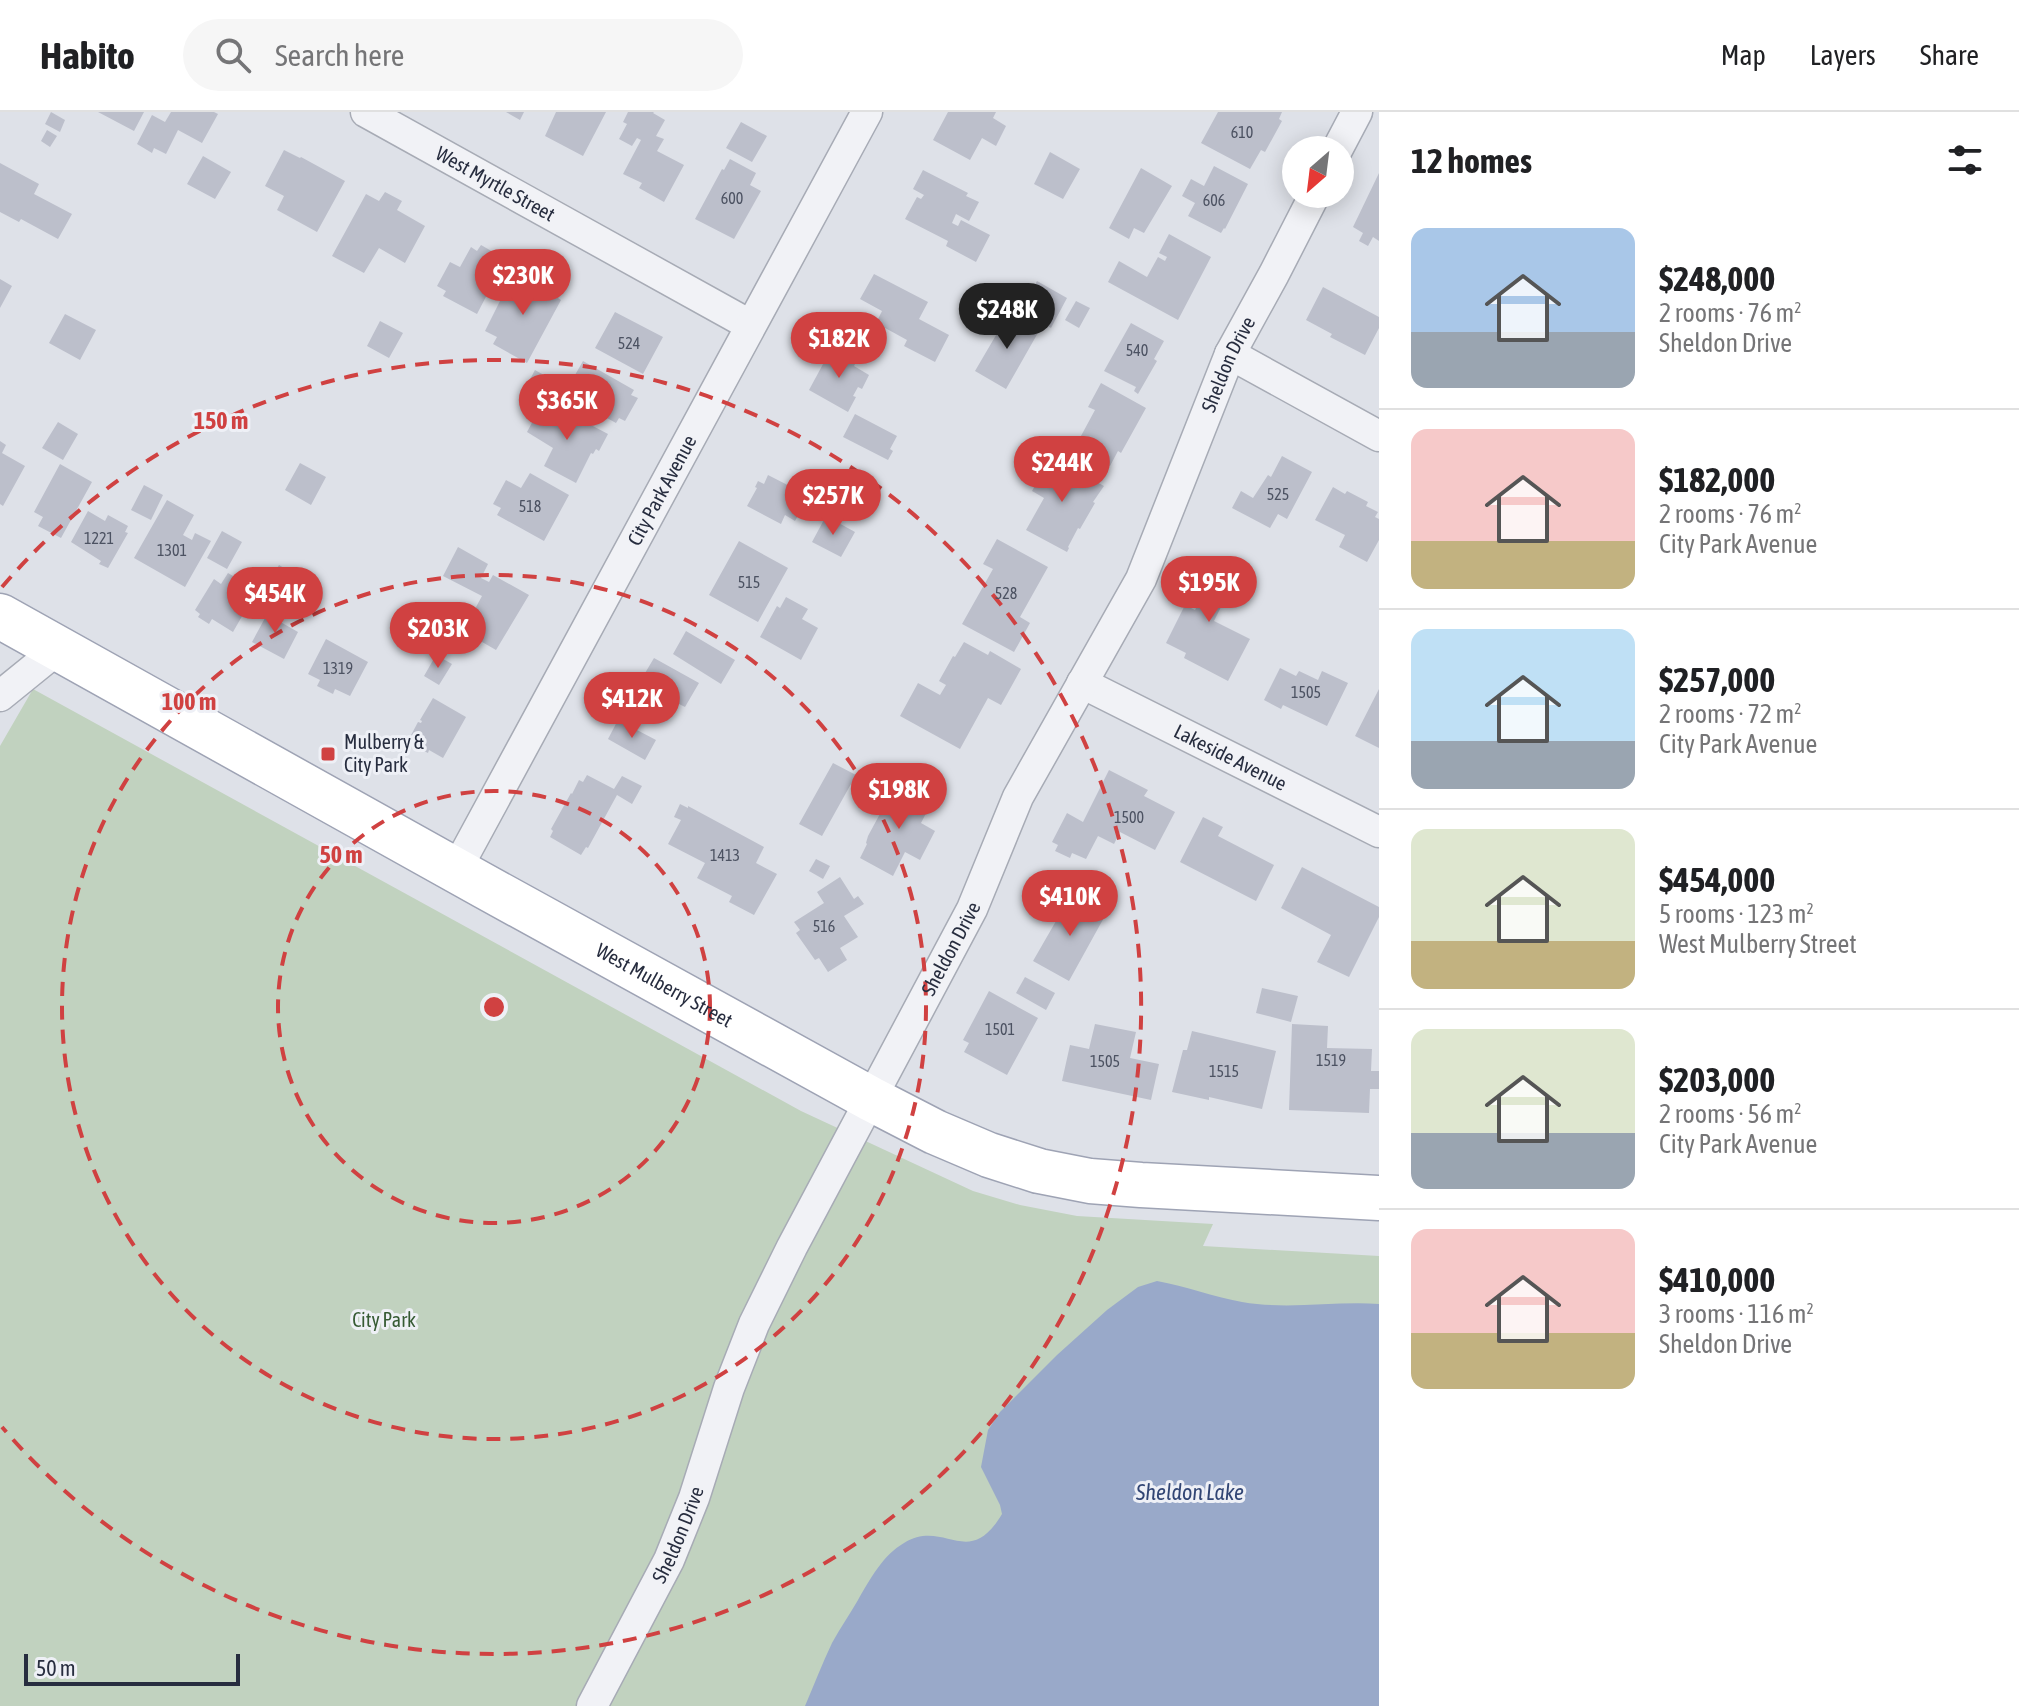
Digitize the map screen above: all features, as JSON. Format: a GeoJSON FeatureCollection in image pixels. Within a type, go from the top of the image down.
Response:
{"type":"FeatureCollection","features":[{"type":"Feature","properties":{"kind":"main road","name":"West Mulberry Street"},"geometry":{"type":"LineString","coordinates":[[0,616],[871,1099],[989,1155],[1039,1171],[1090,1181],[1379,1198]]}},
{"type":"Feature","properties":{"kind":"street","name":"West Myrtle Street"},"geometry":{"type":"LineString","coordinates":[[366,112],[750,325]]}},
{"type":"Feature","properties":{"kind":"street","name":"City Park Avenue"},"geometry":{"type":"LineString","coordinates":[[456,870],[867,112]]}},
{"type":"Feature","properties":{"kind":"street"},"geometry":{"type":"LineString","coordinates":[[1344,136],[1357,112]]}},
{"type":"Feature","properties":{"kind":"street","name":"Sheldon Drive"},"geometry":{"type":"LineString","coordinates":[[592,1706],[669,1560],[694,1498],[729,1388],[754,1324],[972,909],[1018,797],[1141,579],[1230,354],[1308,208]]}},
{"type":"Feature","properties":{"kind":"street"},"geometry":{"type":"LineString","coordinates":[[1230,354],[1379,436]]}},
{"type":"Feature","properties":{"kind":"street"},"geometry":{"type":"LineString","coordinates":[[0,696],[58,649]]}},
{"type":"Feature","properties":{"kind":"street","name":"Lakeside Avenue"},"geometry":{"type":"LineString","coordinates":[[1082,683],[1379,832]]}},
{"type":"Feature","properties":{"kind":"green space","name":"City Park"},"geometry":{"type":"Polygon","coordinates":[[[33,689],[801,1111],[973,1191],[1020,1205],[1077,1216],[1213,1224],[1203,1246],[1379,1256],[1379,1706],[0,1706],[0,746],[33,689]]]}},
{"type":"Feature","properties":{"kind":"water","name":"Sheldon Lake"},"geometry":{"type":"Polygon","coordinates":[[[1157,1281],[1259,1304],[1379,1304],[1379,1706],[805,1706],[835,1637],[872,1576],[890,1554],[904,1543],[919,1537],[967,1542],[978,1539],[990,1531],[1002,1514],[981,1467],[988,1430],[1000,1412],[1107,1310],[1138,1287],[1157,1281]]]}},
{"type":"Feature","properties":{"kind":"building"},"geometry":{"type":"Polygon","coordinates":[[[51,112],[65,120],[60,132],[45,124],[51,112]]]}},
{"type":"Feature","properties":{"kind":"building"},"geometry":{"type":"Polygon","coordinates":[[[98,112],[144,112],[134,131],[98,112]]]}},
{"type":"Feature","properties":{"kind":"building"},"geometry":{"type":"Polygon","coordinates":[[[171,112],[218,114],[202,143],[178,130],[166,154],[154,148],[152,153],[137,144],[152,115],[165,122],[171,112]]]}},
{"type":"Feature","properties":{"kind":"building"},"geometry":{"type":"Polygon","coordinates":[[[506,112],[524,112],[520,120],[506,112]]]}},
{"type":"Feature","properties":{"kind":"building"},"geometry":{"type":"Polygon","coordinates":[[[556,112],[606,112],[583,156],[545,136],[556,112]]]}},
{"type":"Feature","properties":{"kind":"building"},"geometry":{"type":"Polygon","coordinates":[[[628,112],[654,112],[665,120],[656,136],[664,139],[657,151],[684,165],[664,202],[639,188],[642,183],[623,174],[641,140],[637,138],[632,146],[619,139],[627,124],[623,122],[628,112]]]}},
{"type":"Feature","properties":{"kind":"building"},"geometry":{"type":"Polygon","coordinates":[[[948,112],[996,112],[993,118],[1006,126],[996,146],[982,138],[970,160],[933,140],[948,112]]]}},
{"type":"Feature","properties":{"kind":"building"},"geometry":{"type":"Polygon","coordinates":[[[1218,112],[1282,112],[1279,119],[1282,121],[1265,152],[1261,150],[1250,169],[1201,143],[1218,112]]]}},
{"type":"Feature","properties":{"kind":"building"},"geometry":{"type":"Polygon","coordinates":[[[741,122],[767,136],[752,162],[726,148],[741,122]]]}},
{"type":"Feature","properties":{"kind":"building"},"geometry":{"type":"Polygon","coordinates":[[[47,130],[57,136],[50,147],[41,141],[47,130]]]}},
{"type":"Feature","properties":{"kind":"building"},"geometry":{"type":"Polygon","coordinates":[[[284,150],[345,181],[317,232],[277,210],[284,196],[265,186],[284,150]]]}},
{"type":"Feature","properties":{"kind":"building"},"geometry":{"type":"Polygon","coordinates":[[[1050,152],[1080,169],[1063,199],[1034,184],[1050,152]]]}},
{"type":"Feature","properties":{"kind":"building"},"geometry":{"type":"Polygon","coordinates":[[[203,156],[231,172],[215,199],[187,184],[203,156]]]}},
{"type":"Feature","properties":{"kind":"building"},"geometry":{"type":"Polygon","coordinates":[[[730,159],[756,173],[750,185],[761,191],[734,239],[695,219],[730,159]]]}},
{"type":"Feature","properties":{"kind":"building"},"geometry":{"type":"Polygon","coordinates":[[[0,163],[39,184],[34,194],[72,214],[58,239],[21,219],[19,222],[0,212],[0,163]]]}},
{"type":"Feature","properties":{"kind":"building"},"geometry":{"type":"Polygon","coordinates":[[[1214,166],[1248,184],[1221,233],[1188,216],[1195,203],[1182,196],[1191,179],[1204,186],[1214,166]]]}},
{"type":"Feature","properties":{"kind":"building"},"geometry":{"type":"Polygon","coordinates":[[[1141,168],[1172,186],[1144,233],[1134,228],[1129,239],[1109,228],[1141,168]]]}},
{"type":"Feature","properties":{"kind":"building"},"geometry":{"type":"Polygon","coordinates":[[[923,170],[979,202],[969,221],[956,214],[952,223],[958,226],[961,220],[990,235],[976,262],[946,246],[948,241],[905,219],[917,197],[921,199],[924,195],[913,189],[923,170]]]}},
{"type":"Feature","properties":{"kind":"building"},"geometry":{"type":"Polygon","coordinates":[[[1379,173],[1379,241],[1373,237],[1368,246],[1359,241],[1363,233],[1353,227],[1379,173]]]}},
{"type":"Feature","properties":{"kind":"building"},"geometry":{"type":"Polygon","coordinates":[[[385,192],[402,201],[397,210],[425,226],[405,263],[379,248],[364,273],[332,256],[366,194],[379,201],[385,192]]]}},
{"type":"Feature","properties":{"kind":"building"},"geometry":{"type":"Polygon","coordinates":[[[1169,234],[1211,257],[1178,320],[1108,282],[1119,261],[1147,277],[1158,257],[1165,261],[1167,257],[1159,253],[1169,234]]]}},
{"type":"Feature","properties":{"kind":"building"},"geometry":{"type":"Polygon","coordinates":[[[481,245],[495,253],[492,260],[502,266],[477,314],[443,296],[446,291],[437,286],[450,262],[460,267],[471,247],[477,251],[481,245]]]}},
{"type":"Feature","properties":{"kind":"building"},"geometry":{"type":"Polygon","coordinates":[[[874,274],[928,302],[919,319],[949,335],[935,362],[904,346],[907,340],[876,323],[882,311],[860,299],[874,274]]]}},
{"type":"Feature","properties":{"kind":"building"},"geometry":{"type":"Polygon","coordinates":[[[0,279],[12,286],[0,308],[0,279]]]}},
{"type":"Feature","properties":{"kind":"building"},"geometry":{"type":"Polygon","coordinates":[[[524,279],[538,286],[541,280],[562,291],[558,298],[561,300],[527,363],[493,344],[497,337],[485,331],[509,283],[519,288],[524,279]]]}},
{"type":"Feature","properties":{"kind":"building"},"geometry":{"type":"Polygon","coordinates":[[[1037,281],[1067,298],[1051,328],[1021,312],[1037,281]]]}},
{"type":"Feature","properties":{"kind":"building"},"geometry":{"type":"Polygon","coordinates":[[[1323,287],[1379,317],[1379,328],[1365,355],[1306,320],[1323,287]]]}},
{"type":"Feature","properties":{"kind":"building"},"geometry":{"type":"Polygon","coordinates":[[[1076,301],[1090,308],[1079,328],[1065,320],[1076,301]]]}},
{"type":"Feature","properties":{"kind":"building"},"geometry":{"type":"Polygon","coordinates":[[[615,312],[663,337],[643,374],[595,348],[615,312]]]}},
{"type":"Feature","properties":{"kind":"building"},"geometry":{"type":"Polygon","coordinates":[[[1009,313],[1039,331],[1006,389],[975,371],[1009,313]]]}},
{"type":"Feature","properties":{"kind":"building"},"geometry":{"type":"Polygon","coordinates":[[[65,314],[96,330],[80,360],[49,343],[65,314]]]}},
{"type":"Feature","properties":{"kind":"building"},"geometry":{"type":"Polygon","coordinates":[[[380,321],[403,333],[389,358],[367,346],[380,321]]]}},
{"type":"Feature","properties":{"kind":"building"},"geometry":{"type":"Polygon","coordinates":[[[1131,323],[1164,341],[1154,359],[1157,361],[1138,394],[1134,391],[1136,387],[1104,371],[1131,323]]]}},
{"type":"Feature","properties":{"kind":"building"},"geometry":{"type":"Polygon","coordinates":[[[836,349],[857,360],[854,366],[869,375],[862,389],[858,387],[848,412],[809,390],[829,353],[833,356],[836,349]]]}},
{"type":"Feature","properties":{"kind":"building"},"geometry":{"type":"Polygon","coordinates":[[[583,361],[634,390],[631,395],[638,398],[625,421],[619,418],[616,423],[569,397],[574,387],[570,385],[571,382],[583,361]]]}},
{"type":"Feature","properties":{"kind":"building"},"geometry":{"type":"Polygon","coordinates":[[[535,370],[567,388],[558,404],[526,387],[535,370]]]}},
{"type":"Feature","properties":{"kind":"building"},"geometry":{"type":"Polygon","coordinates":[[[1101,383],[1146,408],[1121,453],[1118,451],[1110,466],[1075,447],[1095,410],[1088,407],[1101,383]]]}},
{"type":"Feature","properties":{"kind":"building"},"geometry":{"type":"Polygon","coordinates":[[[541,406],[570,419],[572,415],[608,434],[599,451],[596,449],[591,453],[576,483],[544,466],[553,448],[527,432],[541,406]]]}},
{"type":"Feature","properties":{"kind":"building"},"geometry":{"type":"Polygon","coordinates":[[[855,414],[897,436],[888,460],[843,437],[855,414]]]}},
{"type":"Feature","properties":{"kind":"building"},"geometry":{"type":"Polygon","coordinates":[[[58,422],[78,434],[63,460],[42,448],[58,422]]]}},
{"type":"Feature","properties":{"kind":"building"},"geometry":{"type":"Polygon","coordinates":[[[0,441],[6,445],[2,453],[25,466],[3,506],[0,504],[0,441]]]}},
{"type":"Feature","properties":{"kind":"building"},"geometry":{"type":"Polygon","coordinates":[[[1282,456],[1312,472],[1287,519],[1278,514],[1270,528],[1232,508],[1241,491],[1253,498],[1268,475],[1271,477],[1282,456]]]}},
{"type":"Feature","properties":{"kind":"building"},"geometry":{"type":"Polygon","coordinates":[[[1051,457],[1104,486],[1067,552],[1026,530],[1044,498],[1032,491],[1051,457]]]}},
{"type":"Feature","properties":{"kind":"building"},"geometry":{"type":"Polygon","coordinates":[[[300,463],[326,477],[311,505],[285,490],[300,463]]]}},
{"type":"Feature","properties":{"kind":"building"},"geometry":{"type":"Polygon","coordinates":[[[60,464],[92,482],[61,538],[38,526],[43,517],[34,512],[60,464]]]}},
{"type":"Feature","properties":{"kind":"building"},"geometry":{"type":"Polygon","coordinates":[[[530,473],[569,495],[544,541],[497,515],[501,508],[493,504],[506,480],[521,488],[530,473]]]}},
{"type":"Feature","properties":{"kind":"building"},"geometry":{"type":"Polygon","coordinates":[[[768,475],[809,496],[795,521],[785,515],[781,524],[747,506],[758,481],[764,484],[768,475]]]}},
{"type":"Feature","properties":{"kind":"building"},"geometry":{"type":"Polygon","coordinates":[[[144,485],[163,495],[151,520],[131,510],[144,485]]]}},
{"type":"Feature","properties":{"kind":"building"},"geometry":{"type":"Polygon","coordinates":[[[1333,487],[1368,502],[1366,506],[1378,512],[1375,517],[1379,519],[1379,540],[1367,562],[1339,547],[1345,535],[1315,520],[1333,487]]]}},
{"type":"Feature","properties":{"kind":"building"},"geometry":{"type":"Polygon","coordinates":[[[167,500],[194,515],[183,535],[192,540],[195,533],[211,541],[185,587],[134,558],[167,500]]]}},
{"type":"Feature","properties":{"kind":"building"},"geometry":{"type":"Polygon","coordinates":[[[88,511],[105,521],[108,515],[128,526],[125,532],[128,533],[108,568],[71,542],[88,511]]]}},
{"type":"Feature","properties":{"kind":"building"},"geometry":{"type":"Polygon","coordinates":[[[826,516],[855,532],[841,557],[812,542],[826,516]]]}},
{"type":"Feature","properties":{"kind":"building"},"geometry":{"type":"Polygon","coordinates":[[[222,531],[242,542],[227,569],[207,558],[222,531]]]}},
{"type":"Feature","properties":{"kind":"building"},"geometry":{"type":"Polygon","coordinates":[[[997,539],[1048,567],[1020,617],[1030,623],[1014,652],[962,624],[993,569],[983,564],[997,539]]]}},
{"type":"Feature","properties":{"kind":"building"},"geometry":{"type":"Polygon","coordinates":[[[739,541],[788,568],[758,622],[709,595],[739,541]]]}},
{"type":"Feature","properties":{"kind":"building"},"geometry":{"type":"Polygon","coordinates":[[[458,547],[488,564],[481,578],[489,582],[493,575],[529,595],[496,650],[463,631],[482,596],[443,576],[458,547]]]}},
{"type":"Feature","properties":{"kind":"building"},"geometry":{"type":"Polygon","coordinates":[[[1216,557],[1231,564],[1225,576],[1234,581],[1214,621],[1250,639],[1228,681],[1184,658],[1186,653],[1166,643],[1185,605],[1195,610],[1199,602],[1184,595],[1200,563],[1210,568],[1216,557]]]}},
{"type":"Feature","properties":{"kind":"building"},"geometry":{"type":"Polygon","coordinates":[[[279,565],[294,574],[276,607],[260,598],[279,565]]]}},
{"type":"Feature","properties":{"kind":"building"},"geometry":{"type":"Polygon","coordinates":[[[228,573],[257,590],[233,632],[212,619],[209,624],[198,617],[200,614],[195,610],[214,579],[221,584],[228,573]]]}},
{"type":"Feature","properties":{"kind":"building"},"geometry":{"type":"Polygon","coordinates":[[[786,597],[808,609],[802,619],[818,628],[801,660],[760,637],[777,606],[780,608],[786,597]]]}},
{"type":"Feature","properties":{"kind":"building"},"geometry":{"type":"Polygon","coordinates":[[[271,607],[281,613],[277,620],[298,632],[284,659],[252,642],[271,607]]]}},
{"type":"Feature","properties":{"kind":"building"},"geometry":{"type":"Polygon","coordinates":[[[686,631],[735,660],[721,684],[673,654],[686,631]]]}},
{"type":"Feature","properties":{"kind":"building"},"geometry":{"type":"Polygon","coordinates":[[[326,639],[368,662],[350,696],[335,689],[333,694],[317,686],[320,680],[308,674],[326,639]]]}},
{"type":"Feature","properties":{"kind":"building"},"geometry":{"type":"Polygon","coordinates":[[[964,642],[988,655],[990,651],[1021,669],[1001,705],[988,698],[960,749],[900,716],[918,683],[940,695],[946,685],[939,681],[964,642]]]}},
{"type":"Feature","properties":{"kind":"building"},"geometry":{"type":"Polygon","coordinates":[[[436,655],[452,664],[439,685],[424,676],[436,655]]]}},
{"type":"Feature","properties":{"kind":"building"},"geometry":{"type":"Polygon","coordinates":[[[654,658],[699,683],[685,707],[677,703],[667,721],[629,700],[654,658]]]}},
{"type":"Feature","properties":{"kind":"building"},"geometry":{"type":"Polygon","coordinates":[[[1280,668],[1296,676],[1299,671],[1318,680],[1322,671],[1348,683],[1327,726],[1283,705],[1281,709],[1264,700],[1280,668]]]}},
{"type":"Feature","properties":{"kind":"building"},"geometry":{"type":"Polygon","coordinates":[[[1379,689],[1379,748],[1355,736],[1379,689]]]}},
{"type":"Feature","properties":{"kind":"building"},"geometry":{"type":"Polygon","coordinates":[[[433,698],[466,717],[443,758],[420,749],[422,746],[409,739],[433,698]]]}},
{"type":"Feature","properties":{"kind":"building"},"geometry":{"type":"Polygon","coordinates":[[[618,720],[656,740],[645,760],[608,739],[618,720]]]}},
{"type":"Feature","properties":{"kind":"building"},"geometry":{"type":"Polygon","coordinates":[[[833,763],[856,775],[822,836],[799,824],[833,763]]]}},
{"type":"Feature","properties":{"kind":"building"},"geometry":{"type":"Polygon","coordinates":[[[1109,770],[1148,790],[1144,796],[1175,812],[1155,850],[1120,832],[1114,844],[1098,836],[1086,859],[1072,853],[1070,858],[1055,851],[1058,845],[1052,842],[1067,813],[1083,822],[1109,770]]]}},
{"type":"Feature","properties":{"kind":"building"},"geometry":{"type":"Polygon","coordinates":[[[587,775],[614,789],[622,776],[642,786],[632,804],[617,795],[588,848],[581,855],[550,837],[551,829],[571,793],[579,780],[583,782],[587,775]]]}},
{"type":"Feature","properties":{"kind":"building"},"geometry":{"type":"Polygon","coordinates":[[[900,783],[933,800],[921,823],[935,831],[920,860],[905,852],[893,876],[860,858],[868,836],[900,783]]]}},
{"type":"Feature","properties":{"kind":"building"},"geometry":{"type":"Polygon","coordinates":[[[680,804],[764,847],[756,863],[777,874],[754,915],[729,902],[732,896],[697,878],[705,863],[668,844],[681,820],[674,817],[680,804]]]}},
{"type":"Feature","properties":{"kind":"building"},"geometry":{"type":"Polygon","coordinates":[[[1203,817],[1223,827],[1218,836],[1274,865],[1256,901],[1180,862],[1203,817]]]}},
{"type":"Feature","properties":{"kind":"building"},"geometry":{"type":"Polygon","coordinates":[[[816,859],[830,866],[823,879],[809,871],[816,859]]]}},
{"type":"Feature","properties":{"kind":"building"},"geometry":{"type":"Polygon","coordinates":[[[1302,867],[1379,907],[1379,917],[1349,977],[1317,962],[1331,935],[1281,908],[1302,867]]]}},
{"type":"Feature","properties":{"kind":"building"},"geometry":{"type":"Polygon","coordinates":[[[840,877],[854,899],[858,896],[864,904],[844,916],[858,937],[840,948],[847,960],[828,972],[819,958],[815,960],[796,933],[800,930],[794,922],[824,903],[817,892],[840,877]]]}},
{"type":"Feature","properties":{"kind":"building"},"geometry":{"type":"Polygon","coordinates":[[[1071,895],[1106,914],[1069,981],[1033,961],[1071,895]]]}},
{"type":"Feature","properties":{"kind":"building"},"geometry":{"type":"Polygon","coordinates":[[[1025,977],[1055,993],[1046,1010],[1016,993],[1025,977]]]}},
{"type":"Feature","properties":{"kind":"building"},"geometry":{"type":"Polygon","coordinates":[[[1262,988],[1298,996],[1291,1022],[1256,1013],[1262,988]]]}},
{"type":"Feature","properties":{"kind":"building"},"geometry":{"type":"Polygon","coordinates":[[[989,991],[1038,1018],[1007,1075],[964,1052],[969,1043],[963,1040],[989,991]]]}},
{"type":"Feature","properties":{"kind":"building"},"geometry":{"type":"Polygon","coordinates":[[[1095,1024],[1136,1032],[1130,1058],[1159,1064],[1151,1100],[1062,1081],[1070,1045],[1089,1049],[1095,1024]]]}},
{"type":"Feature","properties":{"kind":"building"},"geometry":{"type":"Polygon","coordinates":[[[1292,1024],[1328,1026],[1327,1048],[1372,1049],[1371,1071],[1379,1071],[1379,1089],[1370,1089],[1369,1113],[1289,1110],[1292,1024]]]}},
{"type":"Feature","properties":{"kind":"building"},"geometry":{"type":"Polygon","coordinates":[[[1192,1031],[1276,1051],[1262,1109],[1172,1092],[1183,1050],[1187,1050],[1192,1031]]]}},
{"type":"Feature","properties":{"kind":"place","name":"Mulberry & City Park"},"geometry":{"type":"Point","coordinates":[328,754]}}]}
